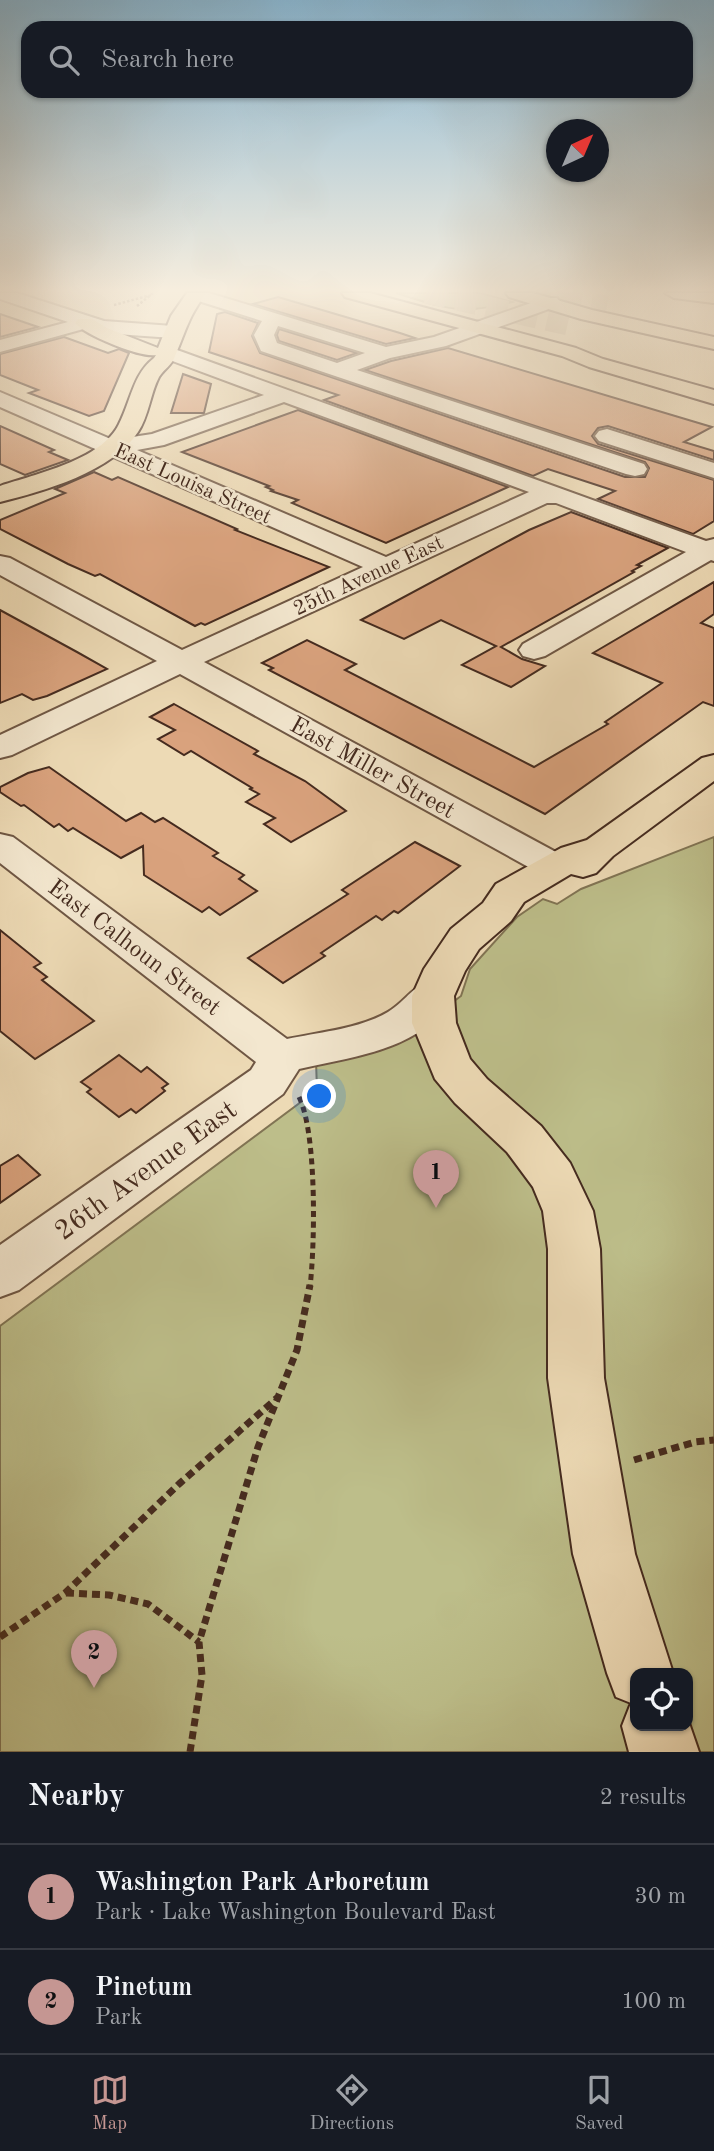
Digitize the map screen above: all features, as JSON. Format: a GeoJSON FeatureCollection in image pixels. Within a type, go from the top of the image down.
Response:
{"type":"FeatureCollection","features":[{"type":"Feature","properties":{"kind":"main road"},"geometry":{"type":"LineString","coordinates":[[0,494],[76,467],[112,447],[127,432],[144,375]]}},
{"type":"Feature","properties":{"kind":"main road"},"geometry":{"type":"LineString","coordinates":[[637,375],[714,397]]}},
{"type":"Feature","properties":{"kind":"main road"},"geometry":{"type":"LineString","coordinates":[[638,1668],[604,1554],[576,1378],[574,1249],[568,1211],[553,1177],[524,1139],[471,1091],[451,1068],[434,1023],[433,996],[445,969],[465,939],[498,912],[524,901],[587,863],[600,848],[714,765]]}},
{"type":"Feature","properties":{"kind":"main road"},"geometry":{"type":"LineString","coordinates":[[498,912],[510,893],[574,856],[600,848]]}},
{"type":"Feature","properties":{"kind":"main road"},"geometry":{"type":"LineString","coordinates":[[658,1731],[664,1752]]}},
{"type":"Feature","properties":{"kind":"street"},"geometry":{"type":"LineString","coordinates":[[240,375],[284,395],[711,550]]}},
{"type":"Feature","properties":{"kind":"street"},"geometry":{"type":"LineString","coordinates":[[351,375],[635,468]]}},
{"type":"Feature","properties":{"kind":"street"},"geometry":{"type":"LineString","coordinates":[[112,447],[156,440],[284,395]]}},
{"type":"Feature","properties":{"kind":"street","name":"East Louisa Street"},"geometry":{"type":"LineString","coordinates":[[0,399],[386,567]]}},
{"type":"Feature","properties":{"kind":"street"},"geometry":{"type":"LineString","coordinates":[[407,440],[502,402],[714,471]]}},
{"type":"Feature","properties":{"kind":"street","name":"25th Avenue East"},"geometry":{"type":"LineString","coordinates":[[0,748],[386,567],[552,493],[673,457]]}},
{"type":"Feature","properties":{"kind":"street"},"geometry":{"type":"LineString","coordinates":[[534,650],[711,550]]}},
{"type":"Feature","properties":{"kind":"street","name":"East Miller Street"},"geometry":{"type":"LineString","coordinates":[[0,564],[554,866]]}},
{"type":"Feature","properties":{"kind":"street","name":"East Calhoun Street"},"geometry":{"type":"LineString","coordinates":[[0,845],[282,1067]]}},
{"type":"Feature","properties":{"kind":"street"},"geometry":{"type":"LineString","coordinates":[[282,1067],[336,1046],[378,1035],[405,1022],[433,996]]}},
{"type":"Feature","properties":{"kind":"street","name":"26th Avenue East"},"geometry":{"type":"LineString","coordinates":[[0,1274],[267,1082],[280,1063],[282,1067]]}},
{"type":"Feature","properties":{"kind":"path"},"geometry":{"type":"LineString","coordinates":[[190,1752],[202,1675],[199,1642],[254,1458],[297,1350],[310,1290],[314,1251],[309,1139],[304,1107],[282,1067]]}},
{"type":"Feature","properties":{"kind":"path"},"geometry":{"type":"LineString","coordinates":[[0,1637],[65,1593],[169,1493],[280,1396]]}},
{"type":"Feature","properties":{"kind":"path"},"geometry":{"type":"LineString","coordinates":[[591,1472],[695,1441],[714,1440]]}},
{"type":"Feature","properties":{"kind":"path"},"geometry":{"type":"LineString","coordinates":[[65,1593],[109,1595],[148,1604],[199,1642]]}},
{"type":"Feature","properties":{"kind":"green space"},"geometry":{"type":"Polygon","coordinates":[[[714,837],[714,1752],[0,1752],[0,1326],[317,1090],[316,1061],[410,1034],[461,996],[470,969],[517,917],[543,899],[557,904],[581,889],[714,837]]]}},
{"type":"Feature","properties":{"kind":"building"},"geometry":{"type":"Polygon","coordinates":[[[0,375],[120,375],[104,411],[89,416],[29,393],[38,390],[0,375]]]}},
{"type":"Feature","properties":{"kind":"building"},"geometry":{"type":"Polygon","coordinates":[[[183,375],[211,384],[204,413],[171,413],[183,375]]]}},
{"type":"Feature","properties":{"kind":"building"},"geometry":{"type":"Polygon","coordinates":[[[277,375],[324,375],[625,477],[645,477],[649,468],[645,462],[379,375],[537,375],[712,427],[684,442],[714,451],[714,460],[608,426],[598,428],[592,436],[598,444],[714,480],[714,521],[693,534],[598,499],[615,491],[548,469],[533,476],[324,400],[338,395],[277,375]]]}},
{"type":"Feature","properties":{"kind":"building"},"geometry":{"type":"Polygon","coordinates":[[[298,410],[508,487],[386,543],[292,503],[298,500],[271,491],[273,490],[266,487],[269,486],[182,452],[298,410]]]}},
{"type":"Feature","properties":{"kind":"building"},"geometry":{"type":"Polygon","coordinates":[[[0,426],[54,450],[49,452],[68,460],[25,475],[0,464],[0,426]]]}},
{"type":"Feature","properties":{"kind":"building"},"geometry":{"type":"Polygon","coordinates":[[[94,472],[112,480],[118,477],[237,529],[235,530],[329,567],[205,625],[201,623],[195,626],[100,574],[95,576],[68,564],[0,529],[0,520],[65,493],[55,489],[94,472]]]}},
{"type":"Feature","properties":{"kind":"building"},"geometry":{"type":"Polygon","coordinates":[[[571,512],[668,548],[637,565],[641,566],[632,571],[634,572],[501,647],[522,659],[545,666],[511,687],[462,665],[496,646],[441,620],[404,639],[361,620],[529,530],[571,512]]]}},
{"type":"Feature","properties":{"kind":"building"},"geometry":{"type":"Polygon","coordinates":[[[714,582],[714,614],[701,623],[714,628],[714,706],[703,702],[545,814],[269,670],[273,668],[262,663],[307,640],[356,664],[345,670],[534,767],[608,724],[605,722],[662,683],[593,653],[714,582]]]}},
{"type":"Feature","properties":{"kind":"building"},"geometry":{"type":"Polygon","coordinates":[[[0,610],[107,669],[47,696],[33,700],[22,694],[0,703],[0,610]]]}},
{"type":"Feature","properties":{"kind":"building"},"geometry":{"type":"Polygon","coordinates":[[[174,704],[258,751],[254,754],[305,781],[346,811],[291,842],[264,824],[275,818],[246,802],[259,794],[250,789],[252,788],[191,751],[184,755],[158,739],[175,730],[150,717],[174,704]]]}},
{"type":"Feature","properties":{"kind":"building"},"geometry":{"type":"Polygon","coordinates":[[[49,767],[126,821],[141,813],[155,822],[163,818],[218,853],[213,856],[244,875],[239,879],[257,891],[220,915],[209,907],[202,912],[144,875],[143,846],[121,858],[73,828],[68,831],[59,824],[54,827],[24,805],[21,806],[0,792],[0,787],[28,773],[49,767]]]}},
{"type":"Feature","properties":{"kind":"building"},"geometry":{"type":"Polygon","coordinates":[[[415,842],[460,866],[398,913],[394,911],[382,920],[376,916],[321,953],[325,956],[283,983],[248,958],[348,894],[342,890],[415,842]]]}},
{"type":"Feature","properties":{"kind":"building"},"geometry":{"type":"Polygon","coordinates":[[[0,930],[41,963],[34,967],[47,977],[42,980],[94,1021],[35,1059],[0,1031],[0,930]]]}},
{"type":"Feature","properties":{"kind":"building"},"geometry":{"type":"Polygon","coordinates":[[[119,1055],[141,1072],[147,1067],[168,1084],[162,1088],[165,1091],[136,1113],[131,1109],[119,1117],[87,1092],[91,1089],[81,1082],[119,1055]]]}},
{"type":"Feature","properties":{"kind":"building"},"geometry":{"type":"Polygon","coordinates":[[[18,1155],[40,1175],[0,1203],[0,1166],[18,1155]]]}},
{"type":"Feature","properties":{"kind":"place","name":"Washington Park Arboretum"},"geometry":{"type":"Point","coordinates":[436,1208]}},
{"type":"Feature","properties":{"kind":"place","name":"Pinetum"},"geometry":{"type":"Point","coordinates":[94,1688]}}]}
